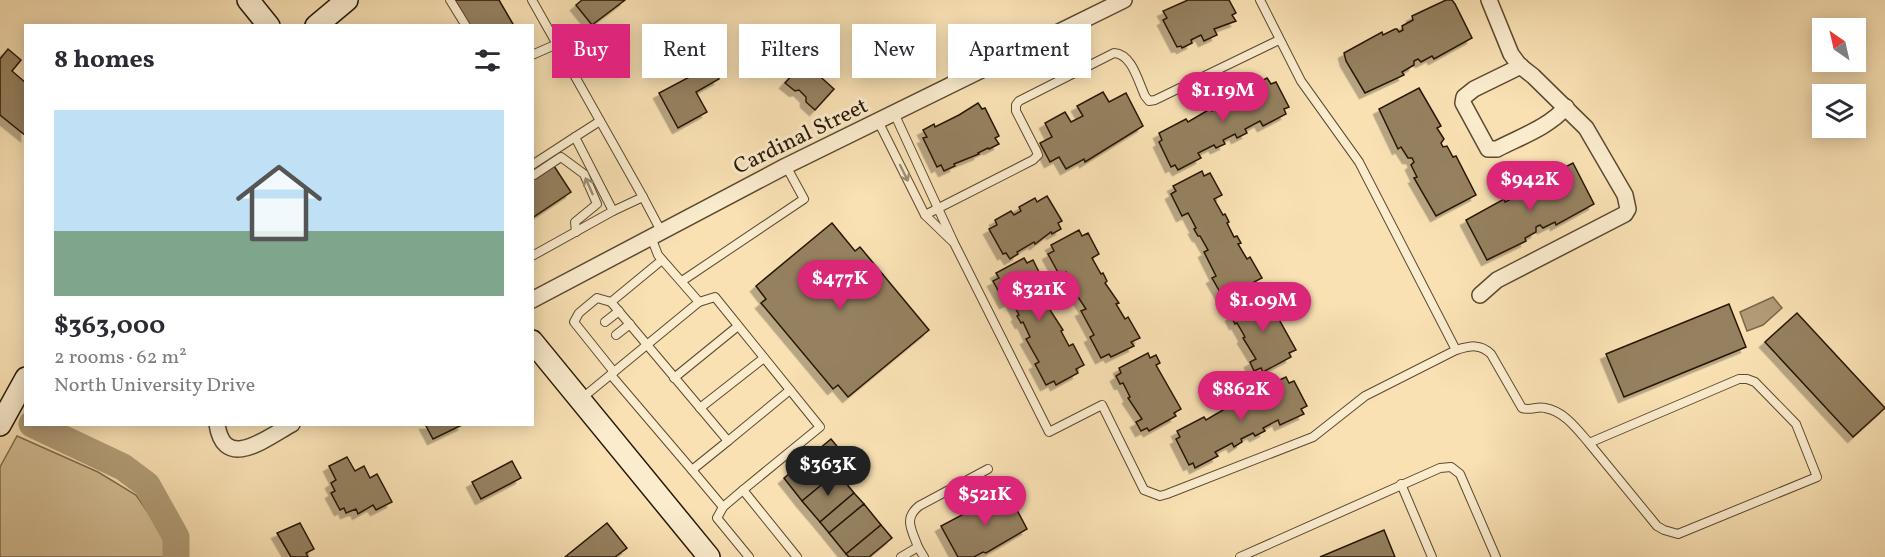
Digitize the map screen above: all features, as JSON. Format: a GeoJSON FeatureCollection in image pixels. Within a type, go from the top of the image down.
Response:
{"type":"FeatureCollection","features":[{"type":"Feature","properties":{"kind":"main road"},"geometry":{"type":"LineString","coordinates":[[248,0],[267,24]]}},
{"type":"Feature","properties":{"kind":"main road"},"geometry":{"type":"LineString","coordinates":[[318,24],[347,0]]}},
{"type":"Feature","properties":{"kind":"main road"},"geometry":{"type":"LineString","coordinates":[[534,343],[709,557]]}},
{"type":"Feature","properties":{"kind":"main road"},"geometry":{"type":"LineString","coordinates":[[0,425],[24,382]]}},
{"type":"Feature","properties":{"kind":"street","name":"Cardinal Street"},"geometry":{"type":"LineString","coordinates":[[534,299],[786,166],[1124,0]]}},
{"type":"Feature","properties":{"kind":"street"},"geometry":{"type":"LineString","coordinates":[[1480,295],[1497,280],[1625,214],[1628,208],[1625,195],[1587,128],[1521,66],[1505,43],[1489,0]]}},
{"type":"Feature","properties":{"kind":"street"},"geometry":{"type":"LineString","coordinates":[[1521,66],[1474,89],[1464,97],[1463,103],[1485,146],[1492,150],[1497,149],[1549,121],[1566,107]]}},
{"type":"Feature","properties":{"kind":"street"},"geometry":{"type":"LineString","coordinates":[[218,426],[222,441],[236,451],[248,448],[288,426]]}},
{"type":"Feature","properties":{"kind":"lane"},"geometry":{"type":"LineString","coordinates":[[450,0],[465,24]]}},
{"type":"Feature","properties":{"kind":"lane"},"geometry":{"type":"LineString","coordinates":[[532,0],[552,35]]}},
{"type":"Feature","properties":{"kind":"lane"},"geometry":{"type":"LineString","coordinates":[[1260,0],[1302,81],[1332,127],[1347,143],[1359,162],[1456,350]]}},
{"type":"Feature","properties":{"kind":"lane"},"geometry":{"type":"LineString","coordinates":[[925,215],[1033,160],[1038,155],[1016,111],[1019,101],[1114,53],[1127,58],[1149,101],[1279,40]]}},
{"type":"Feature","properties":{"kind":"lane"},"geometry":{"type":"LineString","coordinates":[[534,54],[552,46]]}},
{"type":"Feature","properties":{"kind":"lane"},"geometry":{"type":"LineString","coordinates":[[576,78],[643,197],[656,234],[658,255],[699,302]]}},
{"type":"Feature","properties":{"kind":"lane"},"geometry":{"type":"LineString","coordinates":[[894,113],[954,243],[1048,432],[1102,405],[1139,482],[1144,490],[1153,495],[1167,494],[1313,437],[1365,396],[1456,350],[1479,346],[1491,354],[1522,408],[1528,410],[1541,407],[1569,420],[1657,526],[1671,534],[1677,534],[1817,477],[1797,424],[1763,388],[1747,379],[1739,380],[1589,443]]}},
{"type":"Feature","properties":{"kind":"lane"},"geometry":{"type":"LineString","coordinates":[[534,164],[600,121]]}},
{"type":"Feature","properties":{"kind":"lane"},"geometry":{"type":"LineString","coordinates":[[878,121],[925,215],[954,243]]}},
{"type":"Feature","properties":{"kind":"lane"},"geometry":{"type":"LineString","coordinates":[[575,137],[613,211]]}},
{"type":"Feature","properties":{"kind":"lane"},"geometry":{"type":"LineString","coordinates":[[534,175],[561,157],[584,174],[597,204],[575,222],[576,232]]}},
{"type":"Feature","properties":{"kind":"lane"},"geometry":{"type":"LineString","coordinates":[[682,281],[804,199],[786,166]]}},
{"type":"Feature","properties":{"kind":"lane"},"geometry":{"type":"LineString","coordinates":[[534,255],[643,197]]}},
{"type":"Feature","properties":{"kind":"lane"},"geometry":{"type":"LineString","coordinates":[[611,302],[662,260]]}},
{"type":"Feature","properties":{"kind":"lane"},"geometry":{"type":"LineString","coordinates":[[580,399],[699,302],[715,297],[820,427],[723,507],[717,518],[749,557]]}},
{"type":"Feature","properties":{"kind":"lane"},"geometry":{"type":"LineString","coordinates":[[723,507],[612,373],[600,348],[574,322],[579,313],[597,298],[611,302],[728,441]]}},
{"type":"Feature","properties":{"kind":"lane"},"geometry":{"type":"LineString","coordinates":[[605,322],[619,311]]}},
{"type":"Feature","properties":{"kind":"lane"},"geometry":{"type":"LineString","coordinates":[[616,335],[630,324]]}},
{"type":"Feature","properties":{"kind":"lane"},"geometry":{"type":"LineString","coordinates":[[674,378],[738,326]]}},
{"type":"Feature","properties":{"kind":"lane"},"geometry":{"type":"LineString","coordinates":[[700,408],[764,358]]}},
{"type":"Feature","properties":{"kind":"lane"},"geometry":{"type":"LineString","coordinates":[[692,470],[790,390]]}},
{"type":"Feature","properties":{"kind":"lane"},"geometry":{"type":"LineString","coordinates":[[1240,557],[1401,484],[1440,468],[1451,467],[1460,474],[1496,557]]}},
{"type":"Feature","properties":{"kind":"lane"},"geometry":{"type":"LineString","coordinates":[[924,557],[909,521],[911,512],[988,470]]}},
{"type":"Feature","properties":{"kind":"lane"},"geometry":{"type":"LineString","coordinates":[[1401,484],[1432,557]]}},
{"type":"Feature","properties":{"kind":"lane"},"geometry":{"type":"LineString","coordinates":[[742,490],[797,557]]}},
{"type":"Feature","properties":{"kind":"lane"},"geometry":{"type":"LineString","coordinates":[[901,557],[918,547]]}},
{"type":"Feature","properties":{"kind":"shaded area"},"geometry":{"type":"Polygon","coordinates":[[[1773,297],[1782,308],[1763,325],[1747,331],[1740,312],[1773,297]]]}},
{"type":"Feature","properties":{"kind":"shaded area"},"geometry":{"type":"Polygon","coordinates":[[[17,436],[98,472],[136,495],[162,533],[169,550],[169,557],[0,557],[0,467],[17,436]]]}},
{"type":"Feature","properties":{"kind":"building"},"geometry":{"type":"Polygon","coordinates":[[[455,0],[499,0],[513,24],[469,24],[455,0]]]}},
{"type":"Feature","properties":{"kind":"building"},"geometry":{"type":"Polygon","coordinates":[[[582,0],[625,0],[593,24],[576,5],[582,0]]]}},
{"type":"Feature","properties":{"kind":"building"},"geometry":{"type":"Polygon","coordinates":[[[1188,0],[1229,0],[1236,13],[1232,15],[1236,21],[1214,29],[1217,35],[1204,41],[1201,35],[1182,48],[1177,47],[1163,20],[1167,18],[1163,11],[1188,0]]]}},
{"type":"Feature","properties":{"kind":"building"},"geometry":{"type":"Polygon","coordinates":[[[1446,0],[1452,0],[1455,4],[1472,38],[1434,59],[1432,56],[1421,62],[1418,59],[1414,61],[1414,65],[1402,72],[1404,75],[1365,93],[1346,61],[1344,53],[1382,32],[1383,35],[1395,29],[1399,32],[1403,30],[1402,26],[1413,20],[1412,16],[1446,0]]]}},
{"type":"Feature","properties":{"kind":"building"},"geometry":{"type":"Polygon","coordinates":[[[8,49],[21,60],[12,71],[24,81],[24,134],[0,115],[0,59],[8,49]]]}},
{"type":"Feature","properties":{"kind":"building"},"geometry":{"type":"Polygon","coordinates":[[[687,78],[719,79],[696,92],[707,112],[678,128],[659,93],[687,78]]]}},
{"type":"Feature","properties":{"kind":"building"},"geometry":{"type":"Polygon","coordinates":[[[790,78],[822,78],[834,89],[815,110],[806,102],[806,97],[799,90],[795,91],[785,83],[790,78]]]}},
{"type":"Feature","properties":{"kind":"building"},"geometry":{"type":"Polygon","coordinates":[[[1267,78],[1271,84],[1276,82],[1289,107],[1284,109],[1286,114],[1263,126],[1260,121],[1245,129],[1247,133],[1237,138],[1235,134],[1223,140],[1225,144],[1216,148],[1214,145],[1198,153],[1201,158],[1178,170],[1175,165],[1171,167],[1159,142],[1162,140],[1159,133],[1186,119],[1188,122],[1210,109],[1212,111],[1222,106],[1221,104],[1245,93],[1244,90],[1267,78]]]}},
{"type":"Feature","properties":{"kind":"building"},"geometry":{"type":"Polygon","coordinates":[[[1419,88],[1441,126],[1437,128],[1444,139],[1441,143],[1443,147],[1447,146],[1453,157],[1456,156],[1476,195],[1436,216],[1414,178],[1417,177],[1411,165],[1414,162],[1412,158],[1408,158],[1401,147],[1398,149],[1379,109],[1419,88]]]}},
{"type":"Feature","properties":{"kind":"building"},"geometry":{"type":"Polygon","coordinates":[[[1103,92],[1109,102],[1126,93],[1143,126],[1085,162],[1084,159],[1066,169],[1059,157],[1050,162],[1040,143],[1052,137],[1045,123],[1065,112],[1071,122],[1083,116],[1077,106],[1103,92]]]}},
{"type":"Feature","properties":{"kind":"building"},"geometry":{"type":"Polygon","coordinates":[[[978,103],[982,109],[985,108],[999,136],[995,138],[999,144],[954,164],[955,166],[944,171],[941,165],[937,167],[923,138],[927,137],[923,130],[934,124],[935,127],[978,103]]]}},
{"type":"Feature","properties":{"kind":"building"},"geometry":{"type":"Polygon","coordinates":[[[1573,163],[1594,204],[1556,225],[1555,222],[1543,228],[1540,225],[1536,227],[1536,232],[1525,238],[1526,241],[1487,260],[1466,220],[1504,199],[1505,202],[1517,196],[1521,198],[1525,196],[1524,192],[1535,186],[1534,183],[1573,163]]]}},
{"type":"Feature","properties":{"kind":"building"},"geometry":{"type":"Polygon","coordinates":[[[554,166],[571,192],[534,217],[534,174],[537,178],[554,166]]]}},
{"type":"Feature","properties":{"kind":"building"},"geometry":{"type":"Polygon","coordinates":[[[1202,171],[1204,176],[1210,173],[1222,195],[1214,199],[1223,215],[1225,214],[1234,237],[1237,236],[1241,243],[1238,244],[1247,259],[1250,257],[1262,278],[1254,282],[1256,286],[1234,298],[1232,294],[1224,299],[1212,278],[1216,276],[1204,252],[1208,250],[1194,229],[1196,228],[1188,213],[1182,216],[1171,194],[1176,191],[1173,186],[1202,171]]]}},
{"type":"Feature","properties":{"kind":"building"},"geometry":{"type":"Polygon","coordinates":[[[1047,196],[1062,221],[1058,223],[1061,229],[1052,234],[1051,232],[1035,244],[1034,242],[1017,252],[1018,254],[1010,259],[1006,253],[1003,254],[989,229],[997,225],[995,220],[1011,211],[1014,215],[1021,211],[1019,207],[1035,198],[1037,202],[1047,196]]]}},
{"type":"Feature","properties":{"kind":"building"},"geometry":{"type":"Polygon","coordinates":[[[832,223],[855,251],[860,247],[929,330],[848,397],[838,385],[833,389],[761,303],[766,299],[756,286],[832,223]]]}},
{"type":"Feature","properties":{"kind":"building"},"geometry":{"type":"Polygon","coordinates":[[[1079,230],[1082,236],[1088,233],[1099,254],[1092,258],[1101,274],[1103,273],[1107,281],[1105,283],[1119,303],[1116,304],[1125,319],[1128,317],[1140,338],[1131,342],[1134,346],[1111,357],[1109,354],[1101,358],[1090,337],[1094,335],[1081,311],[1086,309],[1072,288],[1074,287],[1066,272],[1060,276],[1048,254],[1054,251],[1051,245],[1079,230]]]}},
{"type":"Feature","properties":{"kind":"building"},"geometry":{"type":"Polygon","coordinates":[[[1024,258],[1027,263],[1033,260],[1044,282],[1037,286],[1048,301],[1052,309],[1050,310],[1063,330],[1061,331],[1069,346],[1073,344],[1084,365],[1076,369],[1078,373],[1056,385],[1054,381],[1046,385],[1035,364],[1039,362],[1026,339],[1030,337],[1023,322],[1021,323],[1017,316],[1019,315],[1011,300],[1005,303],[993,281],[999,278],[996,273],[1024,258]]]}},
{"type":"Feature","properties":{"kind":"building"},"geometry":{"type":"Polygon","coordinates":[[[1263,293],[1265,298],[1271,295],[1275,303],[1271,305],[1296,350],[1289,353],[1291,357],[1263,372],[1261,368],[1254,371],[1250,362],[1256,359],[1231,316],[1236,313],[1234,308],[1263,293]]]}},
{"type":"Feature","properties":{"kind":"building"},"geometry":{"type":"Polygon","coordinates":[[[1729,304],[1746,347],[1624,397],[1606,354],[1729,304]]]}},
{"type":"Feature","properties":{"kind":"building"},"geometry":{"type":"Polygon","coordinates":[[[1797,313],[1885,408],[1853,437],[1765,342],[1797,313]]]}},
{"type":"Feature","properties":{"kind":"building"},"geometry":{"type":"Polygon","coordinates":[[[1148,353],[1150,358],[1156,355],[1160,363],[1156,365],[1181,409],[1174,413],[1176,416],[1149,431],[1147,428],[1141,431],[1136,422],[1142,419],[1128,398],[1130,397],[1123,383],[1120,384],[1116,376],[1121,373],[1119,368],[1148,353]]]}},
{"type":"Feature","properties":{"kind":"building"},"geometry":{"type":"Polygon","coordinates":[[[1286,377],[1289,383],[1294,381],[1307,406],[1301,409],[1304,414],[1280,425],[1278,420],[1263,428],[1265,431],[1255,436],[1253,433],[1241,439],[1242,442],[1234,447],[1232,443],[1215,452],[1218,456],[1195,468],[1193,463],[1189,465],[1176,439],[1180,437],[1177,431],[1204,417],[1206,420],[1228,407],[1230,409],[1240,404],[1239,402],[1264,392],[1262,388],[1286,377]]]}},
{"type":"Feature","properties":{"kind":"building"},"geometry":{"type":"Polygon","coordinates":[[[426,426],[460,426],[433,439],[426,426]]]}},
{"type":"Feature","properties":{"kind":"building"},"geometry":{"type":"Polygon","coordinates":[[[831,439],[850,462],[802,501],[784,478],[831,439]]]}},
{"type":"Feature","properties":{"kind":"building"},"geometry":{"type":"Polygon","coordinates":[[[347,457],[355,471],[364,466],[370,478],[377,474],[392,502],[376,510],[373,505],[358,514],[356,509],[346,513],[344,508],[340,510],[331,493],[335,491],[331,483],[336,480],[329,466],[347,457]]]}},
{"type":"Feature","properties":{"kind":"building"},"geometry":{"type":"Polygon","coordinates":[[[512,461],[521,478],[481,499],[472,482],[512,461]]]}},
{"type":"Feature","properties":{"kind":"building"},"geometry":{"type":"Polygon","coordinates":[[[837,472],[854,493],[820,522],[802,501],[837,472]]]}},
{"type":"Feature","properties":{"kind":"building"},"geometry":{"type":"Polygon","coordinates":[[[1007,491],[1027,529],[986,553],[983,552],[974,557],[958,557],[941,526],[1007,491]]]}},
{"type":"Feature","properties":{"kind":"building"},"geometry":{"type":"Polygon","coordinates":[[[854,493],[864,504],[829,533],[820,522],[854,493]]]}},
{"type":"Feature","properties":{"kind":"building"},"geometry":{"type":"Polygon","coordinates":[[[864,504],[881,525],[846,554],[829,533],[864,504]]]}},
{"type":"Feature","properties":{"kind":"building"},"geometry":{"type":"Polygon","coordinates":[[[300,523],[314,549],[306,553],[308,557],[291,557],[277,533],[300,523]]]}},
{"type":"Feature","properties":{"kind":"building"},"geometry":{"type":"Polygon","coordinates":[[[607,523],[627,548],[615,557],[565,557],[607,523]]]}},
{"type":"Feature","properties":{"kind":"building"},"geometry":{"type":"Polygon","coordinates":[[[881,525],[892,538],[869,557],[849,557],[846,554],[881,525]]]}},
{"type":"Feature","properties":{"kind":"building"},"geometry":{"type":"Polygon","coordinates":[[[1384,530],[1395,557],[1320,557],[1384,530]]]}},
{"type":"Feature","properties":{"kind":"waterway"},"geometry":{"type":"LineString","coordinates":[[36,426],[123,467],[147,485],[176,537],[176,557]]}}]}
